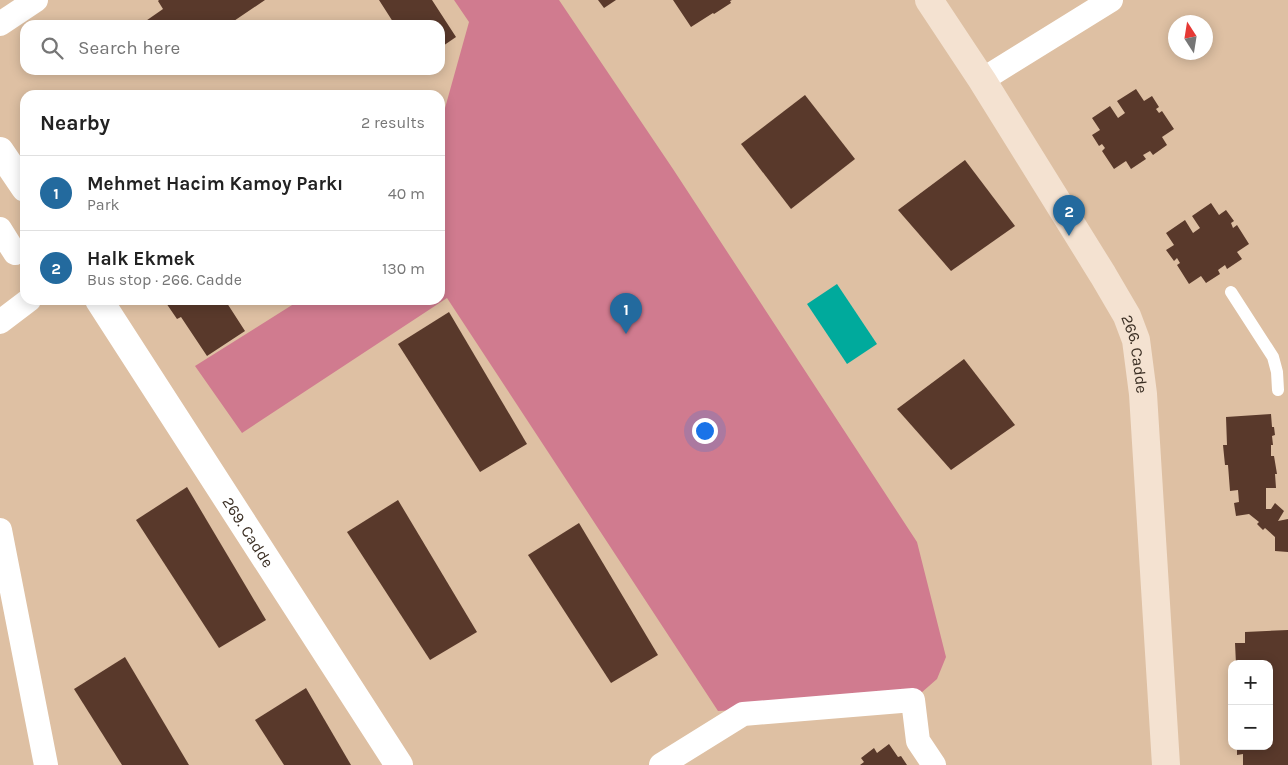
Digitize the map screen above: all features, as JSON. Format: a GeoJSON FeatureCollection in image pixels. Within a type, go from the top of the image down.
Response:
{"type":"FeatureCollection","features":[{"type":"Feature","properties":{"kind":"main road","name":"266. Cadde"},"geometry":{"type":"LineString","coordinates":[[929,0],[982,80],[1103,275],[1127,316],[1136,340],[1143,394],[1166,765]]}},
{"type":"Feature","properties":{"kind":"street"},"geometry":{"type":"LineString","coordinates":[[0,24],[36,0]]}},
{"type":"Feature","properties":{"kind":"street"},"geometry":{"type":"LineString","coordinates":[[982,80],[1111,0]]}},
{"type":"Feature","properties":{"kind":"street"},"geometry":{"type":"LineString","coordinates":[[0,151],[20,181]]}},
{"type":"Feature","properties":{"kind":"street"},"geometry":{"type":"LineString","coordinates":[[0,230],[15,253]]}},
{"type":"Feature","properties":{"kind":"street"},"geometry":{"type":"LineString","coordinates":[[0,322],[22,305]]}},
{"type":"Feature","properties":{"kind":"street","name":"269. Cadde"},"geometry":{"type":"LineString","coordinates":[[102,305],[399,765]]}},
{"type":"Feature","properties":{"kind":"street"},"geometry":{"type":"LineString","coordinates":[[0,530],[6,590],[46,765]]}},
{"type":"Feature","properties":{"kind":"street"},"geometry":{"type":"LineString","coordinates":[[661,765],[743,714],[913,700],[918,741],[934,765]]}},
{"type":"Feature","properties":{"kind":"lane"},"geometry":{"type":"LineString","coordinates":[[1231,292],[1273,357],[1277,372],[1278,390]]}},
{"type":"Feature","properties":{"kind":"shaded area"},"geometry":{"type":"Polygon","coordinates":[[[454,0],[559,0],[673,169],[917,542],[946,657],[937,679],[913,700],[718,711],[447,298],[445,299],[445,108],[469,22],[454,0]]]}},
{"type":"Feature","properties":{"kind":"shaded area"},"geometry":{"type":"Polygon","coordinates":[[[292,305],[436,305],[242,433],[195,366],[292,305]]]}},
{"type":"Feature","properties":{"kind":"water"},"geometry":{"type":"Polygon","coordinates":[[[837,284],[877,344],[847,364],[807,304],[837,284]]]}},
{"type":"Feature","properties":{"kind":"building"},"geometry":{"type":"Polygon","coordinates":[[[265,0],[235,20],[147,20],[163,9],[158,1],[265,0]]]}},
{"type":"Feature","properties":{"kind":"building"},"geometry":{"type":"Polygon","coordinates":[[[379,0],[432,0],[445,20],[392,20],[379,0]]]}},
{"type":"Feature","properties":{"kind":"building"},"geometry":{"type":"Polygon","coordinates":[[[598,0],[616,0],[604,8],[598,0]]]}},
{"type":"Feature","properties":{"kind":"building"},"geometry":{"type":"Polygon","coordinates":[[[673,0],[732,0],[730,1],[731,3],[691,27],[673,0]]]}},
{"type":"Feature","properties":{"kind":"building"},"geometry":{"type":"Polygon","coordinates":[[[445,20],[456,37],[445,45],[445,20]]]}},
{"type":"Feature","properties":{"kind":"building"},"geometry":{"type":"Polygon","coordinates":[[[1136,89],[1144,101],[1152,96],[1159,107],[1156,109],[1159,113],[1162,111],[1174,129],[1162,137],[1167,145],[1153,155],[1150,151],[1143,155],[1146,159],[1131,169],[1126,161],[1114,169],[1102,151],[1105,148],[1102,144],[1099,146],[1092,135],[1100,130],[1092,118],[1110,106],[1118,118],[1125,113],[1117,101],[1136,89]]]}},
{"type":"Feature","properties":{"kind":"building"},"geometry":{"type":"Polygon","coordinates":[[[805,95],[855,159],[791,209],[741,144],[805,95]]]}},
{"type":"Feature","properties":{"kind":"building"},"geometry":{"type":"Polygon","coordinates":[[[965,160],[1015,226],[951,271],[898,210],[965,160]]]}},
{"type":"Feature","properties":{"kind":"building"},"geometry":{"type":"Polygon","coordinates":[[[1211,203],[1219,215],[1226,210],[1234,221],[1231,223],[1233,228],[1237,225],[1249,244],[1237,252],[1242,259],[1227,269],[1225,265],[1218,270],[1220,274],[1206,283],[1201,276],[1189,284],[1177,265],[1180,263],[1177,258],[1174,261],[1166,250],[1174,245],[1166,233],[1185,220],[1193,233],[1200,228],[1192,216],[1211,203]]]}},
{"type":"Feature","properties":{"kind":"building"},"geometry":{"type":"Polygon","coordinates":[[[167,305],[228,305],[245,331],[207,356],[181,317],[177,319],[167,305]]]}},
{"type":"Feature","properties":{"kind":"building"},"geometry":{"type":"Polygon","coordinates":[[[449,312],[527,444],[480,472],[398,344],[449,312]]]}},
{"type":"Feature","properties":{"kind":"building"},"geometry":{"type":"Polygon","coordinates":[[[964,359],[1015,425],[951,470],[897,409],[964,359]]]}},
{"type":"Feature","properties":{"kind":"building"},"geometry":{"type":"Polygon","coordinates":[[[1271,414],[1275,435],[1272,436],[1271,456],[1274,456],[1277,474],[1275,474],[1276,488],[1266,488],[1266,509],[1271,509],[1275,503],[1284,511],[1278,521],[1288,519],[1288,552],[1275,551],[1275,537],[1265,528],[1263,530],[1257,524],[1259,522],[1249,514],[1236,516],[1234,503],[1239,502],[1238,490],[1230,491],[1228,465],[1225,465],[1223,445],[1227,445],[1226,417],[1271,414]]]}},
{"type":"Feature","properties":{"kind":"building"},"geometry":{"type":"Polygon","coordinates":[[[187,487],[266,620],[219,648],[136,520],[187,487]]]}},
{"type":"Feature","properties":{"kind":"building"},"geometry":{"type":"Polygon","coordinates":[[[398,500],[477,632],[430,660],[347,532],[398,500]]]}},
{"type":"Feature","properties":{"kind":"building"},"geometry":{"type":"Polygon","coordinates":[[[579,523],[658,655],[611,683],[528,555],[579,523]]]}},
{"type":"Feature","properties":{"kind":"building"},"geometry":{"type":"Polygon","coordinates":[[[1288,630],[1288,765],[1243,765],[1243,754],[1237,755],[1237,750],[1273,750],[1273,660],[1236,660],[1235,643],[1245,643],[1245,632],[1288,630]]]}},
{"type":"Feature","properties":{"kind":"building"},"geometry":{"type":"Polygon","coordinates":[[[125,657],[189,765],[122,765],[74,689],[125,657]]]}},
{"type":"Feature","properties":{"kind":"building"},"geometry":{"type":"Polygon","coordinates":[[[306,688],[351,765],[284,765],[255,720],[306,688]]]}},
{"type":"Feature","properties":{"kind":"building"},"geometry":{"type":"Polygon","coordinates":[[[889,744],[898,757],[901,756],[907,765],[860,765],[864,762],[861,758],[874,748],[877,753],[889,744]]]}},
{"type":"Feature","properties":{"kind":"place","name":"Halk Ekmek"},"geometry":{"type":"Point","coordinates":[1069,236]}},
{"type":"Feature","properties":{"kind":"place","name":"Mehmet Hacim Kamoy Parkı"},"geometry":{"type":"Point","coordinates":[626,334]}}]}
